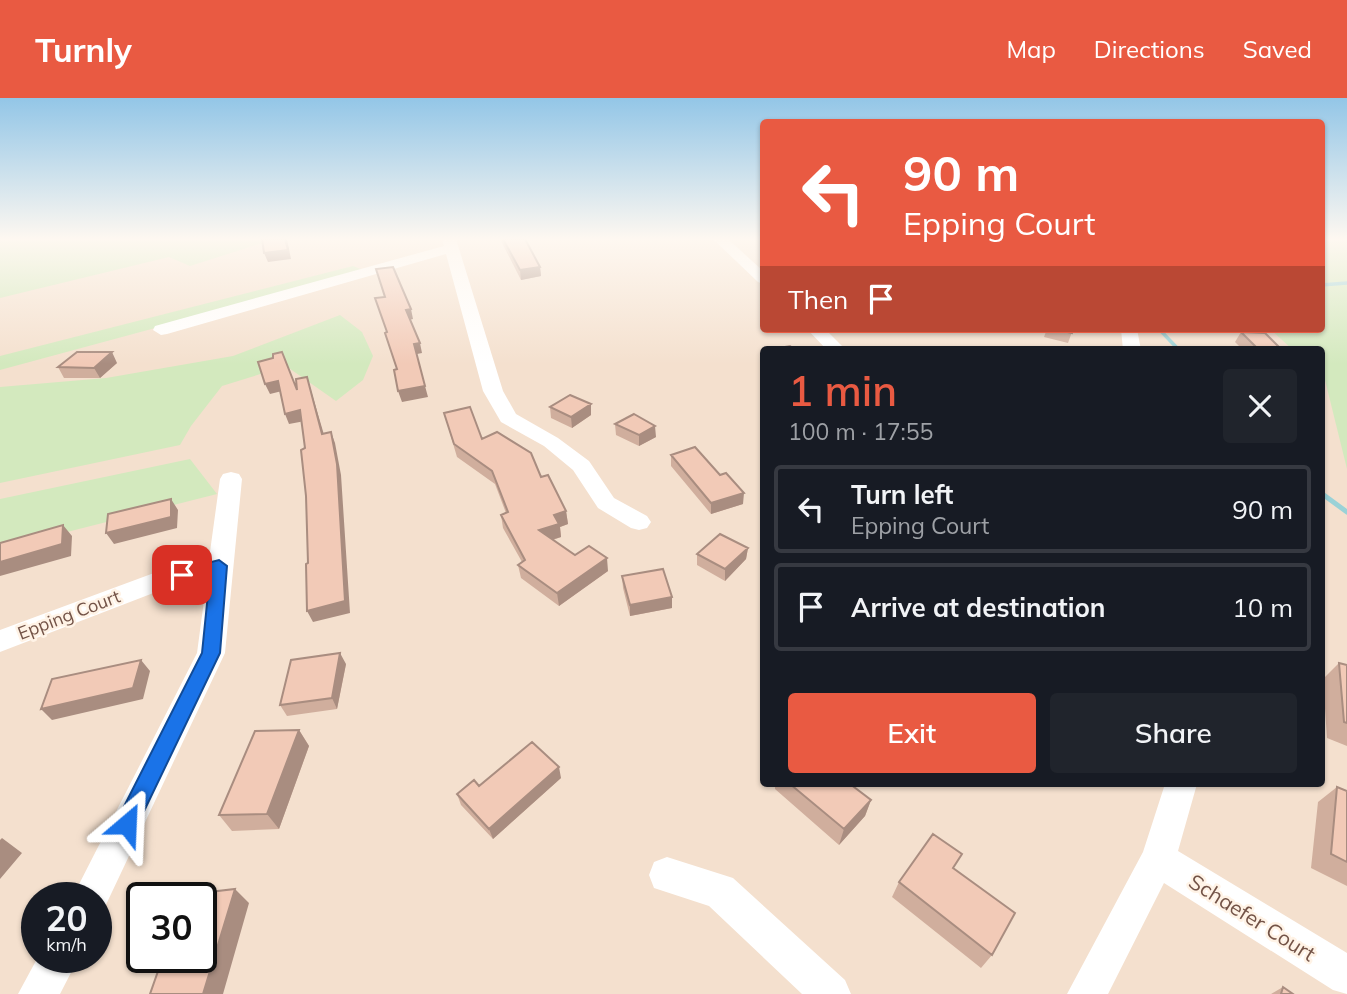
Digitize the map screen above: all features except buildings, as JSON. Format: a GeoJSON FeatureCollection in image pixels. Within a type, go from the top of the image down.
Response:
{"type":"FeatureCollection","features":[{"type":"Feature","properties":{"kind":"street"},"geometry":{"type":"LineString","coordinates":[[161,330],[326,281]]}},
{"type":"Feature","properties":{"kind":"street"},"geometry":{"type":"LineString","coordinates":[[461,281],[493,391],[508,418],[561,450],[581,466],[606,503],[639,522]]}},
{"type":"Feature","properties":{"kind":"street"},"geometry":{"type":"LineString","coordinates":[[819,333],[833,346]]}},
{"type":"Feature","properties":{"kind":"street"},"geometry":{"type":"LineString","coordinates":[[98,882],[211,653],[231,480]]}},
{"type":"Feature","properties":{"kind":"street","name":"Epping Court"},"geometry":{"type":"LineString","coordinates":[[0,641],[163,579],[219,566]]}},
{"type":"Feature","properties":{"kind":"street"},"geometry":{"type":"LineString","coordinates":[[1087,994],[1158,859],[1180,787]]}},
{"type":"Feature","properties":{"kind":"street","name":"Schaefer Court"},"geometry":{"type":"LineString","coordinates":[[1158,859],[1347,976]]}},
{"type":"Feature","properties":{"kind":"street"},"geometry":{"type":"LineString","coordinates":[[667,875],[720,891],[831,994]]}},
{"type":"Feature","properties":{"kind":"street"},"geometry":{"type":"LineString","coordinates":[[38,994],[50,973]]}},
{"type":"Feature","properties":{"kind":"shaded area"},"geometry":{"type":"Polygon","coordinates":[[[0,281],[760,281],[760,333],[1325,333],[1325,281],[1347,281],[1347,994],[0,994],[0,281]]]}},
{"type":"Feature","properties":{"kind":"green space"},"geometry":{"type":"Polygon","coordinates":[[[0,281],[71,281],[0,298],[0,281]]]}},
{"type":"Feature","properties":{"kind":"green space"},"geometry":{"type":"Polygon","coordinates":[[[295,281],[330,281],[0,370],[0,356],[295,281]]]}},
{"type":"Feature","properties":{"kind":"green space"},"geometry":{"type":"Polygon","coordinates":[[[1325,281],[1347,281],[1347,469],[1325,380],[1325,346],[1289,346],[1274,333],[1325,333],[1325,281]]]}},
{"type":"Feature","properties":{"kind":"green space"},"geometry":{"type":"Polygon","coordinates":[[[340,315],[362,332],[373,356],[363,380],[336,401],[286,366],[222,386],[180,445],[0,483],[0,387],[106,378],[233,356],[340,315]]]}},
{"type":"Feature","properties":{"kind":"green space"},"geometry":{"type":"Polygon","coordinates":[[[190,459],[217,494],[0,549],[0,499],[190,459]]]}},
{"type":"Feature","properties":{"kind":"waterway"},"geometry":{"type":"LineString","coordinates":[[1325,285],[1347,283]]}},
{"type":"Feature","properties":{"kind":"waterway"},"geometry":{"type":"LineString","coordinates":[[1163,333],[1175,346]]}},
{"type":"Feature","properties":{"kind":"waterway"},"geometry":{"type":"LineString","coordinates":[[1325,496],[1347,512]]}},
{"type":"Feature","properties":{"kind":"route"},"geometry":{"type":"LineString","coordinates":[[127,824],[211,653],[219,566],[182,575]]}}]}
